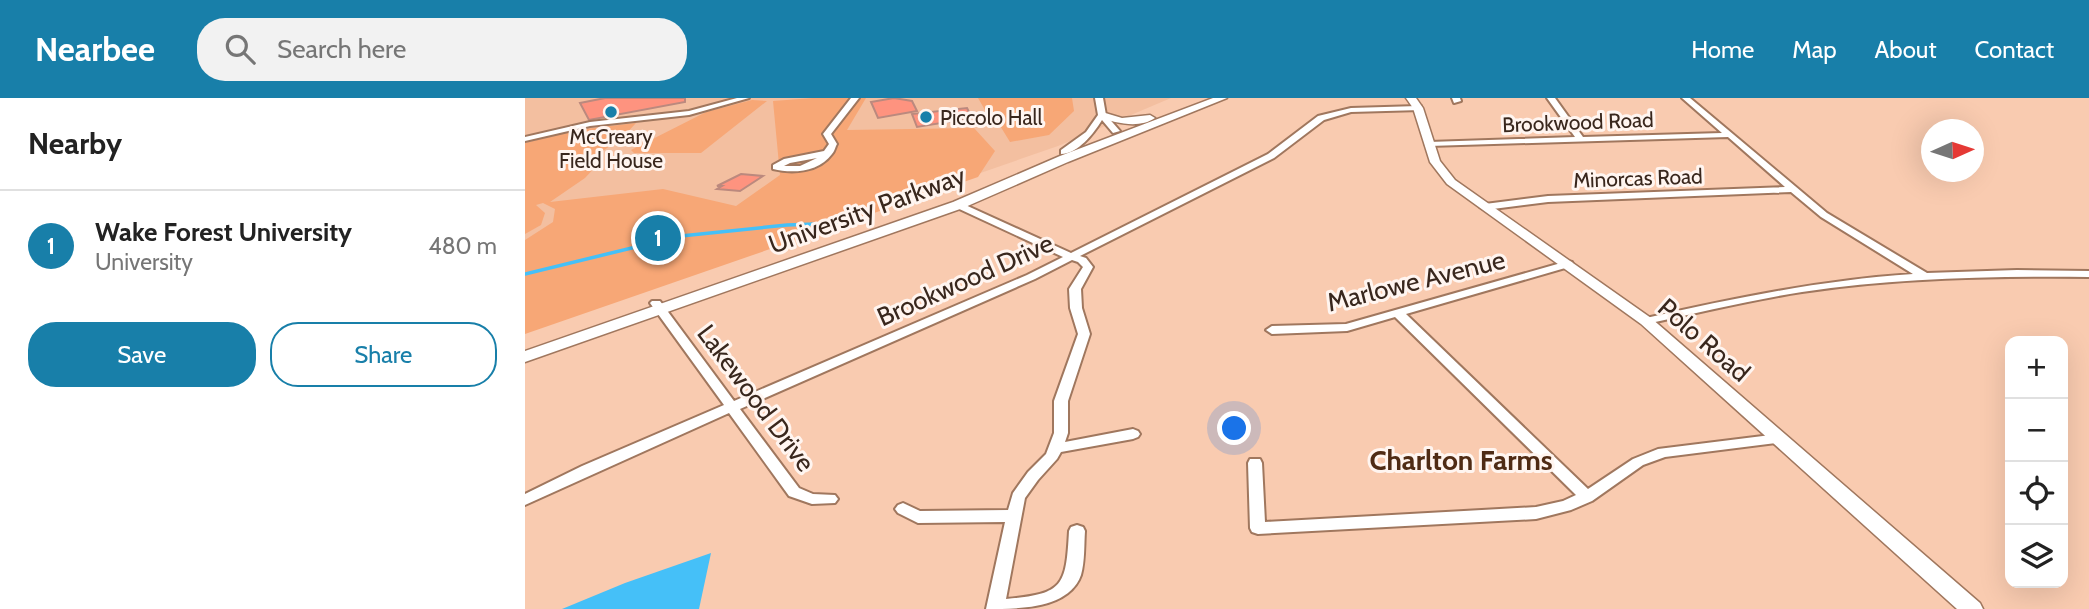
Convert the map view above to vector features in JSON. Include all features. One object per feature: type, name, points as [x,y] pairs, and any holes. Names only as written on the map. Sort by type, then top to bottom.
[{"type":"main road","name":"University Parkway","points":[[525,347],[658,306],[958,205],[1090,149],[1221,98]]},
{"type":"main road","points":[[1177,114],[1233,98]]},
{"type":"main road","name":"University Parkway","points":[[525,357],[926,208],[1199,99]]},
{"type":"main road","name":"Polo Road","points":[[1417,102],[1435,162],[1444,175],[1646,321],[1972,609]]},
{"type":"main road","points":[[1102,115],[1113,120],[1150,118]]},
{"type":"main road","points":[[1090,149],[1092,145],[1115,135],[1115,131]]},
{"type":"street","points":[[525,139],[596,124],[689,113],[745,98]]},
{"type":"street","points":[[829,153],[787,161],[776,167],[789,169],[820,162],[829,153],[833,144],[827,134],[855,98]]},
{"type":"street","points":[[1099,98],[1102,115],[1115,131]]},
{"type":"street","points":[[1551,98],[1581,140]]},
{"type":"street","points":[[1686,98],[1843,228],[1924,276]]},
{"type":"street","name":"Brookwood Drive","points":[[525,500],[587,470],[1071,257],[1271,156],[1321,118],[1351,110],[1417,102]]},
{"type":"street","points":[[1063,152],[1089,134],[1102,115]]},
{"type":"street","name":"Brookwood Road","points":[[1429,144],[1729,135]]},
{"type":"street","name":"Minorcas Road","points":[[1485,207],[1548,199],[1793,189]]},
{"type":"street","points":[[958,205],[1081,260],[1088,267],[1075,289],[1076,308],[1084,334],[1063,390],[1061,433],[1057,448],[1026,484],[1015,507],[995,608],[1025,604],[1054,594],[1068,585],[1074,567],[1077,531]]},
{"type":"street","name":"Marlowe Avenue","points":[[1272,330],[1347,327],[1568,264]]},
{"type":"street","points":[[1646,321],[1800,290],[1924,276],[2013,272],[2089,274]]},
{"type":"street","name":"Lakewood Drive","points":[[658,306],[794,492],[812,499],[830,499]]},
{"type":"street","points":[[1398,313],[1587,497]]},
{"type":"street","points":[[1057,448],[1133,434]]},
{"type":"street","points":[[1255,463],[1258,528],[1536,513],[1566,506],[1587,497],[1637,462],[1663,452],[1779,439]]},
{"type":"street","points":[[903,509],[918,517],[1014,516]]},
{"type":"shaded area","points":[[525,98],[1171,98],[1058,146],[525,331]]},
{"type":"shaded area","points":[[866,98],[847,130],[974,128],[995,151],[978,177],[525,334],[525,240],[553,222],[555,209],[543,203],[536,205],[545,213],[541,225],[525,234],[525,143],[576,130],[636,123],[623,137],[597,155],[599,163],[585,178],[550,202],[663,189],[736,206],[780,175],[773,101]]},
{"type":"shaded area","points":[[978,98],[1072,98],[1074,111],[1049,135],[1010,142],[991,111],[985,110]]},
{"type":"shaded area","points":[[752,100],[767,101],[701,153],[634,153],[631,150],[706,112]]},
{"type":"water","points":[[711,553],[699,609],[562,609],[625,583]]},
{"type":"building","name":"McCreary Field House","points":[[605,98],[685,98],[685,102],[589,120],[580,103]]},
{"type":"building","points":[[894,98],[912,101],[917,111],[878,118],[871,102]]},
{"type":"building","name":"Piccolo Hall","points":[[967,108],[972,118],[917,127],[912,114]]},
{"type":"building","points":[[741,174],[763,176],[740,191],[717,189],[722,186],[717,186]]},
{"type":"waterway","points":[[525,274],[681,236],[787,225],[844,223],[829,224]]},
{"type":"place","name":"McCreary Field House","points":[[611,112]]},
{"type":"place","name":"Piccolo Hall","points":[[926,117]]},
{"type":"place","name":"Wake Forest University","points":[[658,238]]},
{"type":"district","name":"Charlton Farms","points":[[1461,460]]}]
